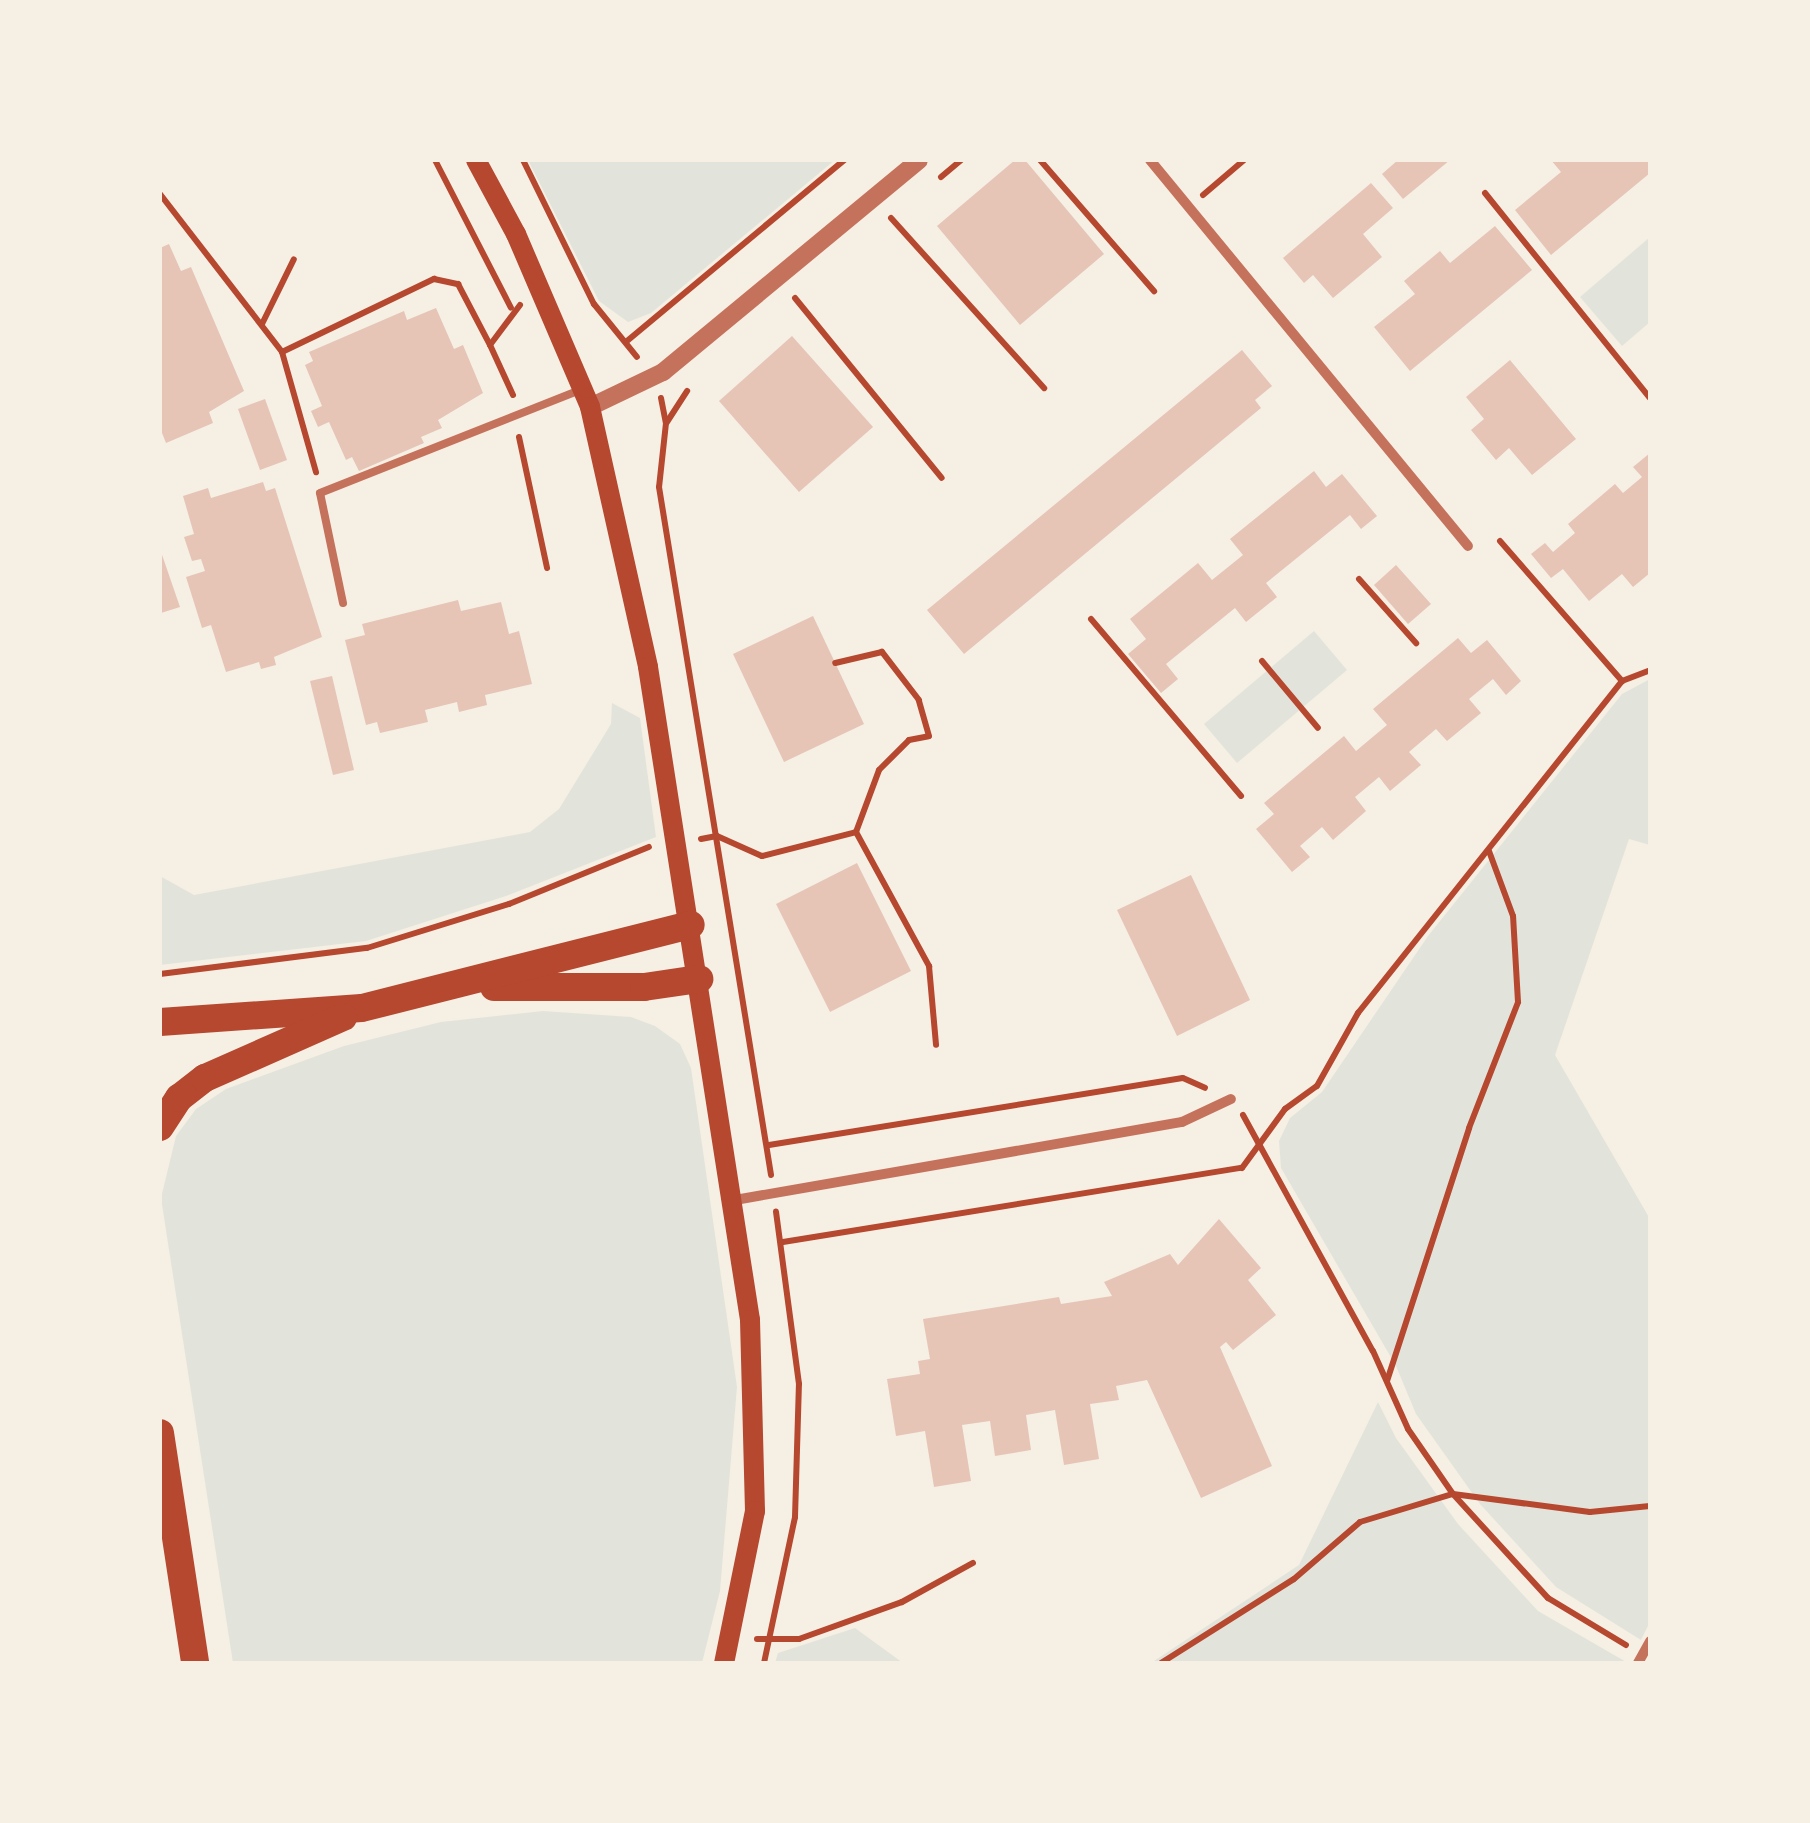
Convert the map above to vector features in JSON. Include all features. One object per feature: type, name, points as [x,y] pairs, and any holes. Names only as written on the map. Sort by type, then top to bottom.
[{"type":"highway","points":[[160,1022],[362,1008],[467,986],[690,926]]},
{"type":"highway","points":[[467,986],[644,988],[699,979]]},
{"type":"highway","points":[[160,1128],[179,1098],[205,1078],[362,1008]]},
{"type":"highway","points":[[160,1433],[195,1663]]},
{"type":"main road","points":[[476,160],[586,398],[625,542],[677,843],[750,1320],[756,1457],[747,1570],[724,1663]]},
{"type":"street","points":[[586,398],[650,380],[919,160]]},
{"type":"street","points":[[1150,160],[1468,546]]},
{"type":"street","points":[[734,1200],[1182,1122],[1231,1100]]},
{"type":"street","points":[[1640,1659],[1650,1641]]},
{"type":"lane","points":[[343,604],[320,493],[586,398]]},
{"type":"path","points":[[435,160],[512,308]]},
{"type":"path","points":[[523,160],[594,304],[627,341],[650,380],[666,423],[659,487],[769,1145],[799,1384],[795,1516],[764,1663]]},
{"type":"path","points":[[627,341],[844,160]]},
{"type":"path","points":[[1040,160],[1154,291]]},
{"type":"path","points":[[1189,206],[1244,160]]},
{"type":"path","points":[[1485,193],[1650,398]]},
{"type":"path","points":[[160,194],[282,352],[320,493]]},
{"type":"path","points":[[891,218],[1044,388]]},
{"type":"path","points":[[262,324],[294,259]]},
{"type":"path","points":[[282,352],[434,278],[458,284],[490,344]]},
{"type":"path","points":[[795,298],[942,478]]},
{"type":"path","points":[[1500,541],[1622,681]]},
{"type":"path","points":[[1359,579],[1416,643]]},
{"type":"path","points":[[1091,619],[1241,796]]},
{"type":"path","points":[[835,663],[882,652],[919,700],[929,736],[909,740],[879,770],[856,832],[930,966],[936,1045]]},
{"type":"path","points":[[1262,662],[1318,728]]},
{"type":"path","points":[[782,1242],[1242,1168],[1285,1109],[1317,1086],[1358,1014],[1622,681],[1650,670]]},
{"type":"path","points":[[160,974],[367,948],[509,904],[638,849],[717,836],[762,856],[856,832]]},
{"type":"path","points":[[1387,1381],[1463,1144],[1518,1002],[1513,916],[1489,850]]},
{"type":"path","points":[[769,1145],[1183,1078],[1231,1100],[1262,1142],[1276,1184],[1387,1381],[1408,1430],[1453,1494],[1548,1598],[1640,1659]]},
{"type":"path","points":[[1161,1663],[1294,1579],[1360,1522],[1453,1494],[1590,1512],[1650,1506]]},
{"type":"path","points":[[730,1637],[800,1639],[902,1602],[973,1563]]},
{"type":"shaded area","points":[[528,160],[835,160],[651,313],[628,322],[599,301]]},
{"type":"shaded area","points":[[1650,237],[1650,322],[1622,346],[1580,297]]},
{"type":"shaded area","points":[[1314,631],[1347,670],[1237,763],[1204,724]]},
{"type":"shaded area","points":[[1650,679],[1650,845],[1629,839],[1555,1055],[1650,1219],[1650,1622],[1641,1640],[1556,1587],[1480,1504],[1416,1414],[1396,1366],[1281,1168],[1279,1141],[1290,1118],[1322,1092],[1428,936],[1622,694]]},
{"type":"shaded area","points":[[612,703],[640,718],[656,837],[506,896],[366,941],[160,965],[160,876],[194,895],[530,832],[559,809],[611,724]]},
{"type":"shaded area","points":[[543,1011],[631,1017],[655,1026],[680,1044],[691,1068],[737,1387],[720,1591],[702,1663],[233,1663],[161,1198],[176,1136],[196,1109],[226,1089],[344,1046],[441,1022]]},
{"type":"shaded area","points":[[1378,1402],[1396,1438],[1458,1524],[1538,1611],[1628,1663],[1151,1663],[1299,1565]]},
{"type":"shaded area","points":[[855,1628],[903,1663],[775,1663],[778,1653]]},
{"type":"building","points":[[1015,160],[1025,160],[1104,254],[1020,325],[937,226]]},
{"type":"building","points":[[1398,160],[1450,160],[1403,199],[1382,174]]},
{"type":"building","points":[[1551,160],[1650,160],[1650,173],[1551,255],[1515,210],[1561,172]]},
{"type":"building","points":[[1371,183],[1393,208],[1363,234],[1382,257],[1333,298],[1313,275],[1304,283],[1283,258]]},
{"type":"building","points":[[1495,226],[1532,270],[1410,371],[1374,327],[1415,294],[1404,281],[1440,251],[1450,263]]},
{"type":"building","points":[[169,244],[181,271],[191,267],[244,391],[209,412],[213,423],[166,443],[160,428],[160,248]]},
{"type":"building","points":[[436,308],[454,349],[463,345],[483,393],[438,420],[442,428],[421,437],[424,443],[359,471],[352,457],[346,460],[329,422],[318,427],[311,411],[322,406],[305,365],[313,361],[309,352],[404,311],[407,320]]},
{"type":"building","points":[[792,336],[873,427],[799,492],[719,401]]},
{"type":"building","points":[[1242,350],[1272,386],[1255,400],[1261,408],[964,654],[927,610]]},
{"type":"building","points":[[1510,360],[1576,439],[1532,475],[1509,448],[1496,460],[1471,430],[1484,419],[1466,397]]},
{"type":"building","points":[[265,399],[287,460],[260,470],[238,409]]},
{"type":"building","points":[[1650,453],[1650,573],[1633,587],[1622,574],[1589,601],[1563,569],[1551,578],[1531,554],[1545,543],[1553,552],[1575,533],[1568,524],[1615,484],[1623,493],[1642,477],[1633,467]]},
{"type":"building","points":[[1314,471],[1326,487],[1342,474],[1377,516],[1361,529],[1350,515],[1266,583],[1277,597],[1246,622],[1235,608],[1166,664],[1178,679],[1161,693],[1128,654],[1146,639],[1130,619],[1198,563],[1212,580],[1243,555],[1230,539]]},
{"type":"building","points":[[263,482],[266,491],[275,488],[322,637],[274,657],[276,665],[261,669],[259,662],[226,672],[211,625],[202,628],[186,577],[205,571],[201,559],[192,561],[184,537],[194,534],[183,496],[208,488],[211,498]]},
{"type":"building","points":[[160,549],[180,607],[161,613],[160,610]]},
{"type":"building","points":[[1396,565],[1431,604],[1408,624],[1374,585]]},
{"type":"building","points":[[458,600],[461,611],[501,602],[509,634],[519,631],[532,684],[485,695],[487,705],[459,712],[457,702],[425,710],[428,722],[380,733],[377,722],[366,725],[345,640],[365,635],[362,624]]},
{"type":"building","points":[[813,616],[864,724],[784,762],[733,654]]},
{"type":"building","points":[[1458,638],[1471,653],[1487,640],[1521,681],[1506,695],[1493,679],[1469,699],[1481,713],[1447,741],[1436,729],[1409,752],[1421,765],[1390,791],[1379,777],[1355,797],[1366,811],[1333,840],[1322,827],[1300,846],[1310,857],[1292,872],[1256,829],[1274,814],[1264,803],[1344,736],[1356,751],[1387,725],[1373,709]]},
{"type":"building","points":[[332,676],[354,770],[333,775],[310,681]]},
{"type":"building","points":[[857,863],[911,971],[830,1012],[776,904]]},
{"type":"building","points":[[1191,875],[1250,1000],[1177,1036],[1117,910]]},
{"type":"building","points":[[1219,1219],[1261,1268],[1248,1280],[1276,1315],[1233,1350],[1226,1342],[1220,1347],[1272,1466],[1201,1498],[1147,1380],[1116,1386],[1119,1400],[1090,1404],[1099,1459],[1064,1465],[1055,1410],[1026,1415],[1031,1450],[995,1456],[990,1421],[962,1425],[971,1481],[934,1487],[925,1431],[896,1436],[887,1379],[920,1374],[918,1361],[930,1359],[923,1319],[1059,1297],[1061,1304],[1112,1296],[1104,1282],[1170,1254],[1178,1265]]}]
